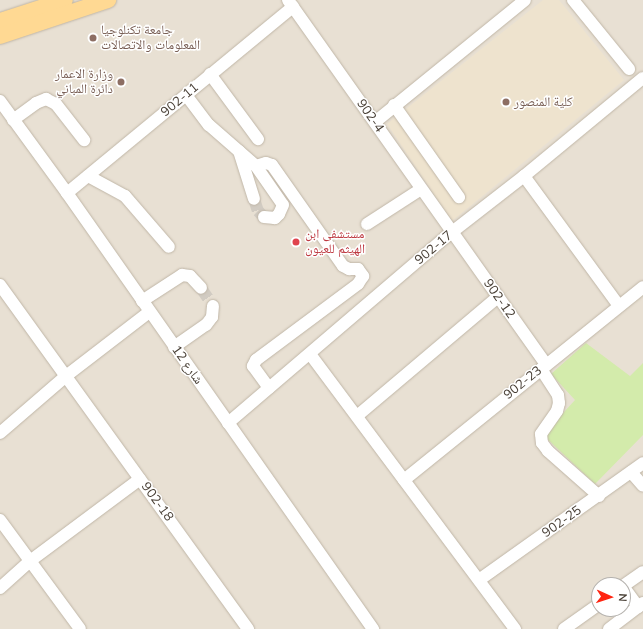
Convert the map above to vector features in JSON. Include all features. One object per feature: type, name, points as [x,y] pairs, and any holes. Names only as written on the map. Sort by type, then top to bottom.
[{"type":"main road","points":[[0,21],[66,0]]},
{"type":"main road","points":[[0,36],[108,0]]},
{"type":"street","points":[[374,122],[525,0]]},
{"type":"street","points":[[574,0],[629,69]]},
{"type":"street","name":"902-11","points":[[67,193],[186,95],[291,3]]},
{"type":"street","name":"902-4","points":[[291,3],[452,232]]},
{"type":"street","points":[[210,74],[258,140]]},
{"type":"street","name":"902-17","points":[[228,423],[452,232],[524,176],[643,78]]},
{"type":"street","points":[[186,95],[210,125],[256,166],[283,204],[280,214],[275,218],[264,217]]},
{"type":"street","points":[[13,120],[36,103],[46,99],[56,104],[84,140]]},
{"type":"street","name":"شارع 12","points":[[0,102],[67,193],[142,302],[374,629]]},
{"type":"street","points":[[394,105],[459,197]]},
{"type":"street","points":[[238,150],[254,199]]},
{"type":"street","points":[[256,166],[266,163],[272,165],[343,266],[348,269],[358,268],[363,276],[358,284],[256,360],[253,366],[269,388]]},
{"type":"street","points":[[88,176],[125,196],[169,246]]},
{"type":"street","points":[[524,176],[619,306]]},
{"type":"street","points":[[367,224],[421,188]]},
{"type":"street","name":"902-12","points":[[452,232],[498,297],[543,367],[558,395],[559,403],[557,412],[541,434],[542,443],[548,451],[599,496]]},
{"type":"street","points":[[142,302],[182,275],[190,276],[201,288]]},
{"type":"street","name":"902-18","points":[[0,285],[248,629]]},
{"type":"street","name":"902-23","points":[[404,480],[643,287]]},
{"type":"street","points":[[357,416],[498,297]]},
{"type":"street","points":[[174,347],[206,325],[212,317],[213,306]]},
{"type":"street","points":[[0,433],[66,376],[150,312]]},
{"type":"street","points":[[310,354],[515,629]]},
{"type":"street","name":"902-25","points":[[479,580],[599,496],[643,463]]},
{"type":"street","points":[[632,472],[643,486]]},
{"type":"street","points":[[0,588],[30,561],[140,479]]},
{"type":"street","points":[[0,520],[80,629]]},
{"type":"street","points":[[631,580],[643,572]]},
{"type":"street","points":[[609,629],[641,605],[631,594]]},
{"type":"street","points":[[564,629],[591,610]]},
{"type":"shaded area","points":[[0,0],[643,0],[643,629],[0,629]]},
{"type":"shaded area","name":"كلية المنصور","points":[[543,0],[559,0],[624,80],[452,221],[387,124]]},
{"type":"green space","points":[[586,343],[630,376],[643,363],[643,435],[595,484],[543,435],[575,400],[551,374]]},
{"type":"tunnel","points":[[254,199],[258,211],[264,217]]},
{"type":"tunnel","points":[[201,288],[213,306]]},
{"type":"place","name":"جامعة تكنلوجيا المعلومات والاتصالات","points":[[93,38]]},
{"type":"place","name":"وزارة الاعمار دائرة المباني","points":[[121,82]]},
{"type":"place","name":"كلية المنصور","points":[[506,102]]},
{"type":"place","name":"مستشفى ابن الهيثم للعيون","points":[[296,242]]}]
